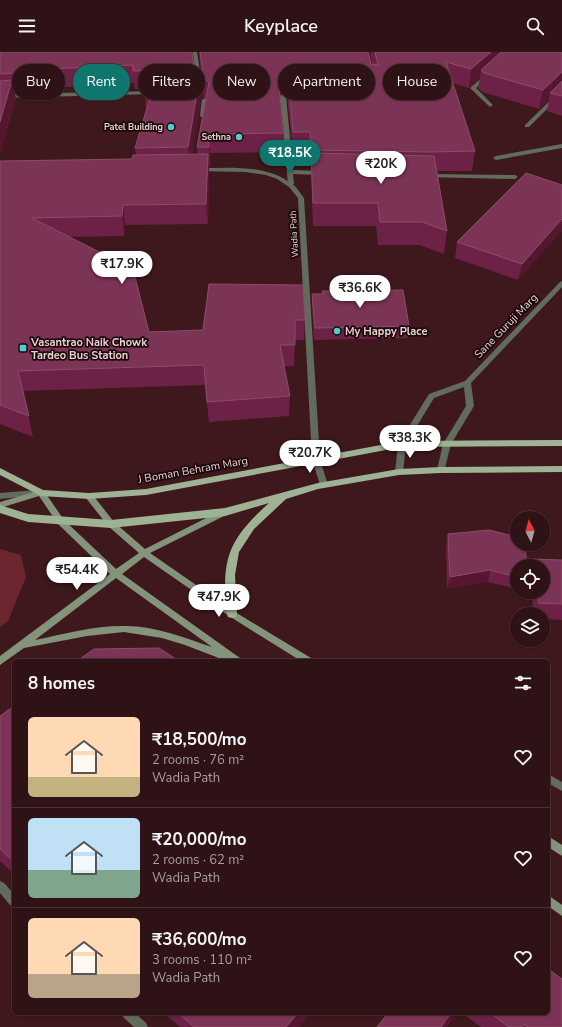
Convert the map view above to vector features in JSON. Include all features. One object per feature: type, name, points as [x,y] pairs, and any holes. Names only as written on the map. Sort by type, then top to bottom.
[{"type":"main road","name":"J Boman Behram Marg","points":[[0,471],[41,493],[89,496],[146,492],[402,444],[562,443]]},
{"type":"main road","points":[[0,510],[28,518],[61,522],[111,524],[225,512],[324,485],[399,472],[441,470],[562,469]]},
{"type":"main road","points":[[0,505],[41,493],[61,522],[116,574],[233,659]]},
{"type":"main road","points":[[232,614],[230,591],[231,561],[237,545],[246,532],[284,495]]},
{"type":"main road","points":[[89,496],[111,524],[144,554],[232,614],[305,659]]},
{"type":"main road","points":[[0,662],[144,554],[225,512]]},
{"type":"main road","points":[[22,646],[89,632],[124,629],[156,633],[188,641],[231,659]]},
{"type":"main road","points":[[550,842],[562,851]]},
{"type":"main road","points":[[550,902],[562,911]]},
{"type":"street","points":[[195,52],[197,64]]},
{"type":"street","points":[[489,74],[473,88],[490,105]]},
{"type":"street","points":[[527,126],[562,91]]},
{"type":"street","points":[[0,96],[138,93]]},
{"type":"street","points":[[202,121],[205,100]]},
{"type":"street","points":[[194,167],[244,169],[274,176],[290,184],[283,100]]},
{"type":"street","points":[[496,158],[562,146]]},
{"type":"street","points":[[290,172],[327,173]]},
{"type":"street","points":[[420,175],[515,177]]},
{"type":"street","name":"Wadia Path","points":[[290,184],[301,198],[316,459],[324,485]]},
{"type":"street","name":"Sane Guruji Marg","points":[[402,444],[431,396],[467,383],[562,283]]},
{"type":"street","points":[[441,470],[447,444],[470,406],[467,383]]},
{"type":"street","points":[[399,472],[402,444]]},
{"type":"street","points":[[0,496],[41,493]]},
{"type":"street","points":[[550,779],[562,787]]},
{"type":"street","points":[[0,886],[12,899]]},
{"type":"street","points":[[129,1015],[142,1027]]},
{"type":"shaded area","points":[[0,549],[21,555],[26,577],[8,621],[0,627]]},
{"type":"building","points":[[0,52],[192,52],[193,64],[138,64],[138,71],[133,71],[133,65],[130,64],[73,64],[73,68],[65,68],[65,64],[12,64],[12,73],[0,74]]},
{"type":"building","points":[[200,52],[368,52],[371,64],[278,64],[278,100],[280,100],[284,133],[209,134],[209,147],[197,147],[209,82],[205,79],[205,64],[202,64]]},
{"type":"building","points":[[375,52],[491,52],[471,69],[446,62],[447,64],[383,64],[383,100],[451,100],[451,77],[475,151],[432,152],[311,150],[310,132],[293,132],[290,100],[375,100],[375,65],[378,65]]},
{"type":"building","points":[[501,52],[562,53],[562,72],[543,90],[484,73],[481,70]]},
{"type":"building","points":[[12,80],[0,122],[0,81]]},
{"type":"building","points":[[562,81],[562,96],[550,93]]},
{"type":"building","points":[[149,100],[196,100],[188,147],[135,148]]},
{"type":"building","points":[[311,153],[434,156],[447,231],[422,222],[380,222],[378,203],[313,203]]},
{"type":"building","points":[[208,154],[206,204],[123,205],[122,216],[32,218],[133,269],[149,332],[203,330],[209,284],[303,285],[305,320],[295,320],[295,345],[280,345],[290,396],[207,402],[204,365],[18,371],[29,416],[0,405],[0,161],[132,159],[133,155]]},
{"type":"building","points":[[526,173],[562,185],[562,219],[522,264],[457,242]]},
{"type":"building","points":[[403,290],[409,326],[315,328],[312,294],[323,294],[322,291]]},
{"type":"building","points":[[489,530],[510,535],[510,551],[526,551],[526,559],[510,559],[510,575],[490,570],[450,577],[448,534]]},
{"type":"building","points":[[550,560],[562,560],[562,604],[539,603],[538,599],[550,599]]},
{"type":"building","points":[[159,648],[176,659],[80,659],[94,649]]},
{"type":"building","points":[[12,707],[12,860],[0,849],[0,716]]},
{"type":"building","points":[[550,970],[562,979],[562,1027],[528,1027],[524,1024],[522,1027],[509,1027],[493,1015],[550,1015]]},
{"type":"building","points":[[180,1015],[296,1015],[286,1027],[194,1027]]},
{"type":"building","points":[[386,1015],[450,1015],[441,1027],[377,1027]]},
{"type":"place","name":"Patel Building","points":[[171,127]]},
{"type":"place","name":"Sethna","points":[[239,137]]},
{"type":"place","name":"My Happy Place","points":[[337,331]]},
{"type":"place","name":"Vasantrao Naik Chowk Tardeo Bus Station","points":[[23,348]]}]
